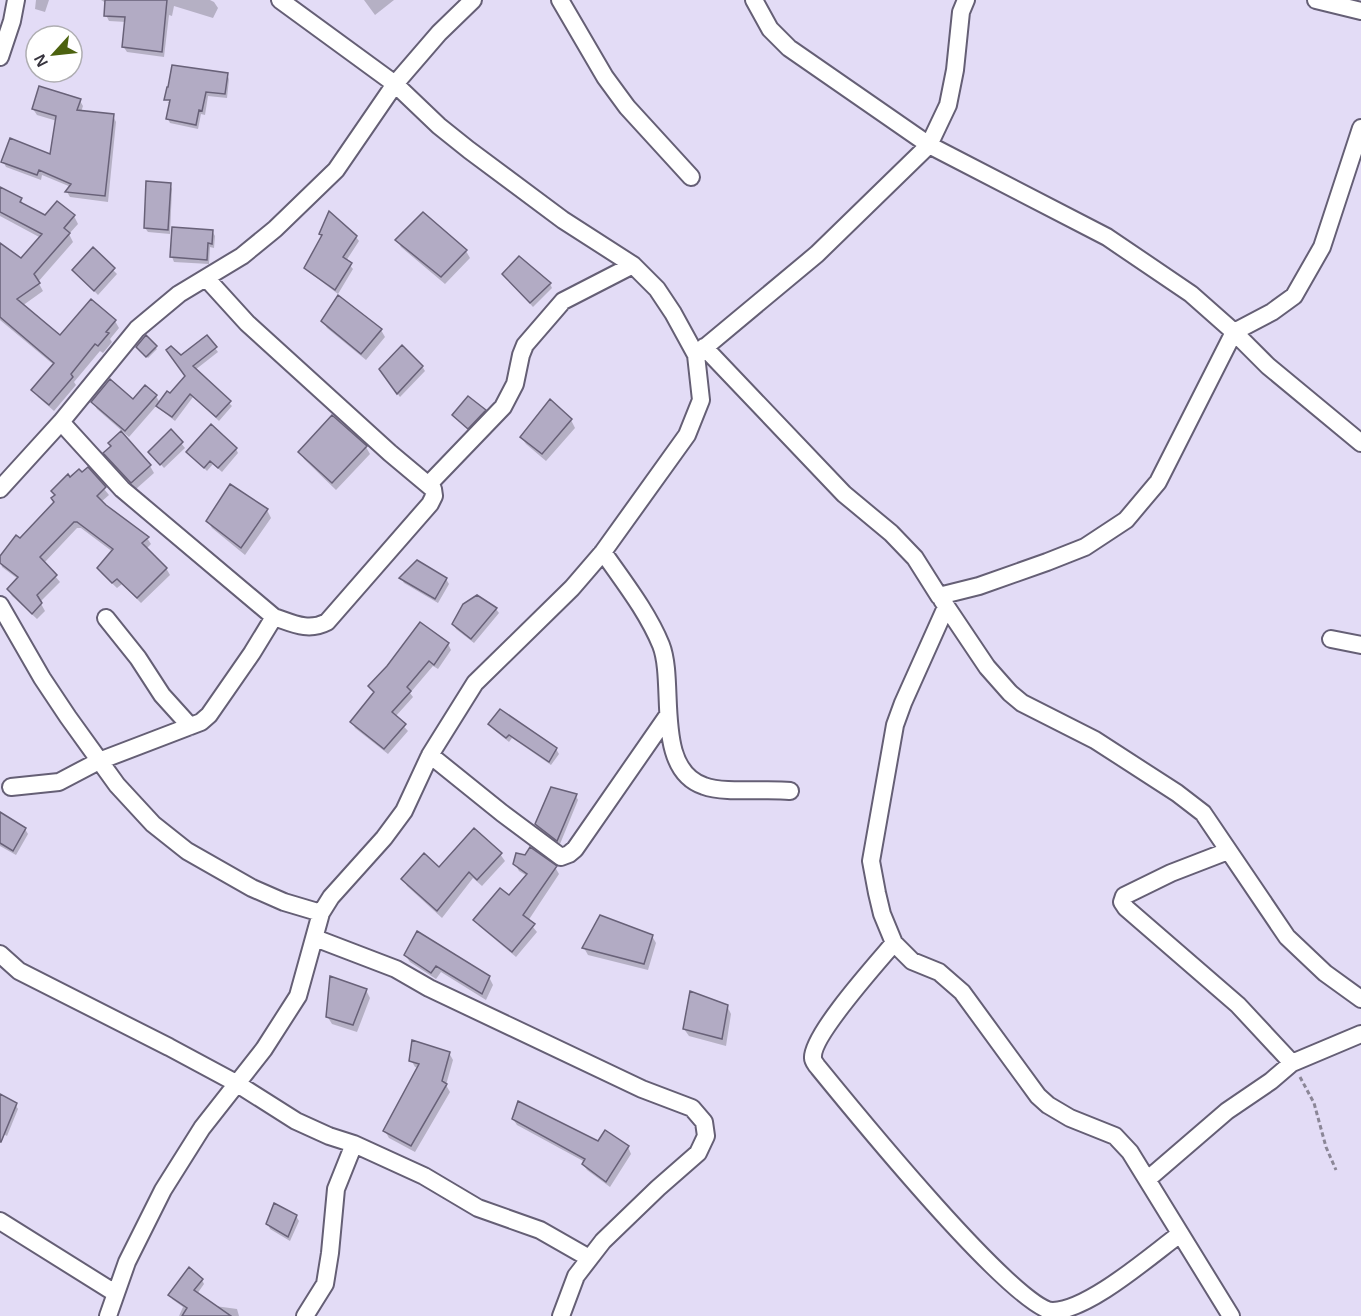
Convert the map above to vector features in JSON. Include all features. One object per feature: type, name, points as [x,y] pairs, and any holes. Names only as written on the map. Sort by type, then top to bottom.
[{"type":"street","points":[[0,57],[12,21],[16,0]]},
{"type":"street","points":[[280,0],[395,84],[439,126],[469,150],[563,220],[633,265],[657,289],[700,351],[844,494],[891,533],[915,558],[987,667],[1010,693],[1022,703],[1095,740],[1177,793],[1203,813],[1287,937],[1325,973],[1361,999]]},
{"type":"street","points":[[0,489],[61,422],[137,329],[179,294],[242,256],[275,229],[336,170],[395,84],[439,33],[473,0]]},
{"type":"street","points":[[560,0],[605,77],[627,107],[691,177]]},
{"type":"street","points":[[754,0],[770,29],[789,48],[929,145],[1107,237],[1191,294],[1268,366],[1361,443]]},
{"type":"street","points":[[700,351],[817,254],[929,145],[948,105],[955,70],[961,12],[966,0]]},
{"type":"street","points":[[1316,0],[1361,11]]},
{"type":"street","points":[[1231,1316],[1130,1152],[1115,1136],[1070,1118],[1048,1105],[1038,1096],[962,992],[939,972],[912,961],[894,943],[882,914],[871,861],[896,725],[942,601],[1085,547],[1126,520],[1158,482],[1234,332],[1272,312],[1294,296],[1322,247],[1361,128]]},
{"type":"street","points":[[429,484],[503,407],[515,384],[525,345],[563,301],[633,265]]},
{"type":"street","points":[[61,422],[122,489],[273,616],[301,627],[317,627],[327,622],[430,504],[434,496],[433,489],[247,323],[207,279]]},
{"type":"street","points":[[108,1316],[127,1262],[163,1190],[202,1128],[264,1049],[298,996],[321,913],[331,897],[384,838],[404,811],[430,754],[474,683],[572,588],[603,552],[687,435],[701,400],[700,351]]},
{"type":"street","points":[[603,552],[646,616],[662,646],[666,668],[671,742],[678,763],[695,782],[704,786],[721,789],[790,791]]},
{"type":"street","points":[[0,605],[42,678],[99,761],[134,805],[153,824],[187,851],[271,897],[321,913]]},
{"type":"street","points":[[11,787],[59,782],[99,761],[201,722],[209,715],[252,653],[273,616]]},
{"type":"street","points":[[106,618],[138,658],[162,695],[190,726]]},
{"type":"street","points":[[1332,639],[1361,645]]},
{"type":"street","points":[[430,754],[502,813],[561,857],[575,849],[668,715]]},
{"type":"street","points":[[1228,851],[1171,873],[1124,896],[1122,902],[1126,908],[1238,1005],[1292,1063]]},
{"type":"street","points":[[315,938],[396,969],[440,993],[642,1089],[692,1108],[704,1122],[706,1136],[698,1153],[615,1228],[589,1258],[576,1276],[561,1316]]},
{"type":"street","points":[[894,943],[831,1019],[813,1058],[817,1066],[876,1137],[993,1269],[1018,1290],[1049,1311],[1069,1309],[1104,1289],[1180,1234]]},
{"type":"street","points":[[0,954],[19,971],[236,1083],[296,1122],[354,1144],[424,1176],[478,1209],[540,1230],[589,1258]]},
{"type":"street","points":[[1148,1179],[1227,1111],[1292,1063],[1334,1043],[1361,1034]]},
{"type":"street","points":[[305,1316],[324,1284],[330,1253],[336,1189],[354,1144]]},
{"type":"street","points":[[0,1221],[115,1293]]},
{"type":"path","points":[[1292,1063],[1314,1103],[1326,1147],[1336,1170]]},
{"type":"building","points":[[105,0],[167,0],[162,52],[122,47],[125,17],[104,16]]},
{"type":"building","points":[[172,65],[228,73],[225,94],[206,92],[196,125],[166,119],[170,100],[164,100]]},
{"type":"building","points":[[39,86],[81,99],[77,110],[114,114],[105,196],[65,192],[71,184],[39,170],[37,175],[1,162],[10,138],[50,154],[56,116],[32,109]]},
{"type":"building","points":[[146,181],[171,183],[168,230],[144,228]]},
{"type":"building","points":[[0,187],[22,198],[20,202],[45,215],[57,201],[75,215],[64,228],[70,233],[34,274],[40,283],[17,299],[60,335],[91,299],[116,320],[106,332],[109,333],[98,346],[95,344],[71,374],[73,377],[49,405],[31,390],[54,363],[0,317],[0,243],[21,258],[42,234],[0,212]]},
{"type":"building","points":[[329,211],[357,236],[343,257],[352,263],[335,290],[304,268],[322,235],[319,234]]},
{"type":"building","points":[[423,212],[467,250],[441,277],[395,240]]},
{"type":"building","points":[[172,227],[213,230],[212,244],[208,243],[207,260],[170,257]]},
{"type":"building","points":[[93,247],[115,268],[94,291],[72,270]]},
{"type":"building","points":[[519,256],[551,283],[530,303],[502,274]]},
{"type":"building","points":[[338,295],[382,329],[361,354],[321,321]]},
{"type":"building","points":[[146,335],[157,346],[146,357],[136,347]]},
{"type":"building","points":[[207,335],[217,347],[193,366],[231,401],[216,417],[190,394],[172,417],[156,406],[167,391],[170,393],[185,376],[166,350],[171,346],[181,355]]},
{"type":"building","points":[[402,345],[423,366],[397,394],[379,369]]},
{"type":"building","points":[[110,379],[133,399],[145,385],[157,395],[125,431],[91,402]]},
{"type":"building","points":[[468,396],[486,410],[468,429],[452,415]]},
{"type":"building","points":[[550,399],[572,419],[542,454],[520,437]]},
{"type":"building","points":[[332,415],[367,446],[332,483],[298,452]]},
{"type":"building","points":[[211,424],[237,448],[218,468],[210,461],[204,468],[186,452]]},
{"type":"building","points":[[171,429],[183,442],[160,465],[148,452]]},
{"type":"building","points":[[121,431],[151,465],[131,483],[103,453],[111,446],[108,443]]},
{"type":"building","points":[[88,467],[106,487],[97,496],[149,537],[142,543],[167,568],[137,598],[117,579],[112,583],[97,568],[113,549],[74,522],[40,557],[57,575],[37,595],[42,603],[32,614],[7,589],[18,577],[0,563],[0,556],[16,535],[20,538],[54,502],[51,498],[55,495],[51,491],[68,474],[70,477],[79,469],[82,472]]},
{"type":"building","points":[[230,484],[268,509],[241,548],[206,521]]},
{"type":"building","points":[[417,560],[447,578],[435,599],[399,578]]},
{"type":"building","points":[[477,595],[497,608],[471,639],[452,624],[463,604]]},
{"type":"building","points":[[420,622],[449,643],[434,665],[429,661],[407,687],[411,691],[392,712],[406,724],[384,749],[350,722],[374,692],[368,686],[387,666]]},
{"type":"building","points":[[500,709],[557,748],[549,762],[509,735],[506,738],[488,724]]},
{"type":"building","points":[[551,787],[577,794],[557,841],[535,824]]},
{"type":"building","points":[[0,812],[26,828],[13,851],[0,843]]},
{"type":"building","points":[[474,828],[502,853],[477,880],[469,872],[437,911],[401,879],[424,853],[439,867]]},
{"type":"building","points":[[530,847],[557,866],[523,915],[535,924],[512,952],[473,920],[500,888],[509,895],[527,874],[513,864],[516,853],[525,855]]},
{"type":"building","points":[[600,915],[653,935],[644,964],[582,948]]},
{"type":"building","points":[[417,931],[490,976],[482,994],[436,966],[431,973],[404,955]]},
{"type":"building","points":[[330,976],[367,989],[353,1025],[326,1017]]},
{"type":"building","points":[[690,991],[728,1005],[722,1039],[683,1029]]},
{"type":"building","points":[[412,1040],[450,1052],[442,1081],[447,1084],[411,1146],[383,1131],[419,1064],[409,1061]]},
{"type":"building","points":[[0,1094],[17,1103],[1,1142],[0,1142]]},
{"type":"building","points":[[518,1101],[598,1141],[605,1130],[629,1146],[606,1182],[582,1164],[585,1159],[512,1119]]},
{"type":"building","points":[[274,1203],[297,1215],[288,1237],[266,1224]]},
{"type":"building","points":[[189,1267],[203,1279],[194,1290],[231,1316],[182,1316],[187,1308],[168,1295]]}]
